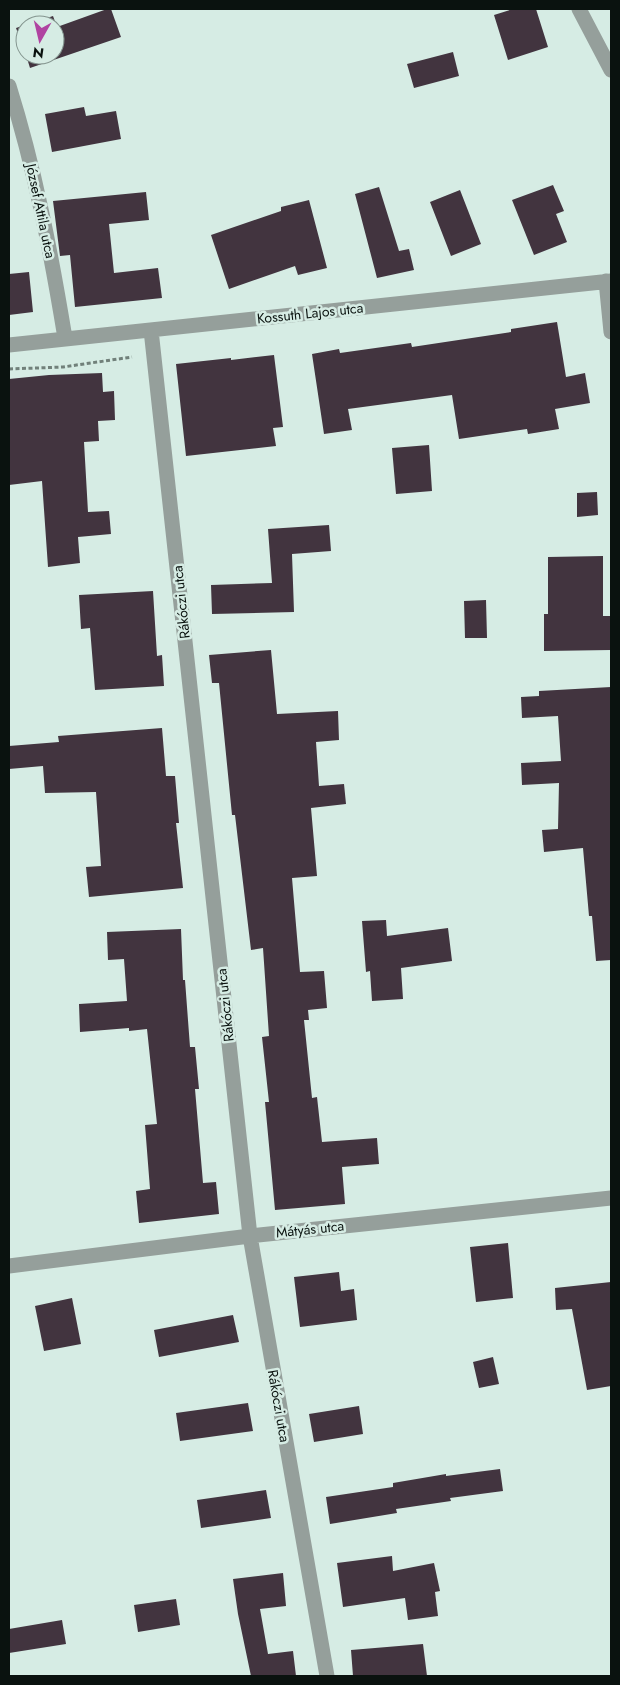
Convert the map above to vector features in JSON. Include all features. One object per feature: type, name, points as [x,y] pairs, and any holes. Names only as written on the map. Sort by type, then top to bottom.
[{"type":"street","points":[[579,9],[611,70]]},
{"type":"street","name":"József Attila utca","points":[[9,86],[24,135],[50,247],[65,338]]},
{"type":"street","points":[[608,281],[611,332]]},
{"type":"street","name":"Kossuth Lajos utca","points":[[9,344],[608,281]]},
{"type":"street","name":"Rákóczi utca","points":[[151,330],[250,1236],[327,1676]]},
{"type":"street","name":"Mátyás utca","points":[[9,1266],[250,1236],[611,1198]]},
{"type":"path","points":[[9,369],[63,367],[154,355]]},
{"type":"building","points":[[111,9],[121,37],[65,56],[65,24]]},
{"type":"building","points":[[513,9],[536,9],[548,47],[508,60],[494,15]]},
{"type":"building","points":[[453,52],[459,76],[414,88],[407,64]]},
{"type":"building","points":[[84,107],[86,116],[116,111],[121,139],[52,152],[45,114]]},
{"type":"building","points":[[553,185],[564,211],[556,214],[567,242],[534,255],[512,200]]},
{"type":"building","points":[[379,187],[399,251],[409,249],[414,270],[377,278],[355,194]]},
{"type":"building","points":[[460,190],[481,244],[451,256],[430,202]]},
{"type":"building","points":[[146,192],[149,220],[109,224],[114,273],[158,268],[162,298],[75,307],[70,255],[60,256],[53,201]]},
{"type":"building","points":[[309,200],[327,268],[298,275],[295,266],[229,289],[211,235],[281,211],[281,207]]},
{"type":"building","points":[[29,272],[33,312],[9,315],[9,274]]},
{"type":"building","points":[[557,322],[566,377],[585,373],[590,403],[555,409],[559,429],[528,434],[527,429],[459,439],[452,395],[348,409],[352,430],[324,434],[312,354],[339,349],[340,353],[411,343],[412,347],[511,332],[511,329]]},
{"type":"building","points":[[274,355],[283,427],[273,428],[276,446],[186,456],[176,364]]},
{"type":"building","points":[[102,373],[103,392],[114,391],[115,420],[98,421],[99,441],[84,442],[88,512],[109,511],[111,534],[78,537],[80,563],[48,567],[42,481],[9,485],[9,379]]},
{"type":"building","points":[[429,445],[432,491],[396,494],[392,448]]},
{"type":"building","points":[[597,492],[598,515],[577,517],[577,493]]},
{"type":"building","points":[[329,525],[331,551],[292,554],[294,612],[212,614],[211,585],[272,583],[268,529]]},
{"type":"building","points":[[603,556],[603,616],[611,616],[611,650],[544,651],[544,614],[548,614],[548,557]]},
{"type":"building","points":[[153,591],[157,656],[162,655],[164,686],[95,690],[90,628],[81,629],[79,595]]},
{"type":"building","points":[[486,600],[487,638],[465,638],[464,601]]},
{"type":"building","points":[[271,650],[277,714],[338,711],[339,740],[316,742],[319,786],[344,784],[346,804],[311,808],[317,876],[292,878],[300,972],[324,971],[327,1008],[308,1010],[309,1020],[304,1020],[312,1098],[317,1097],[322,1142],[377,1138],[379,1164],[342,1167],[345,1204],[275,1210],[265,1102],[269,1102],[262,1037],[269,1036],[263,948],[251,950],[235,815],[232,815],[219,683],[212,683],[209,655]]},
{"type":"building","points":[[611,687],[611,960],[596,961],[592,916],[589,916],[583,848],[544,852],[542,830],[558,829],[559,783],[522,785],[521,763],[561,761],[558,716],[522,718],[521,697],[539,696],[539,691]]},
{"type":"building","points":[[162,728],[166,776],[175,776],[179,823],[176,823],[183,888],[89,897],[86,867],[101,866],[96,792],[45,793],[43,766],[9,769],[9,746],[59,742],[58,736]]},
{"type":"building","points":[[386,920],[387,936],[448,928],[452,961],[401,968],[403,999],[372,1001],[370,971],[366,972],[362,921]]},
{"type":"building","points":[[181,929],[183,980],[185,980],[190,1047],[195,1047],[199,1089],[195,1089],[203,1183],[216,1182],[219,1214],[139,1223],[136,1191],[150,1189],[145,1125],[157,1124],[147,1029],[129,1031],[129,1028],[80,1032],[79,1004],[127,1001],[124,959],[108,960],[107,932]]},
{"type":"building","points":[[508,1243],[513,1298],[476,1302],[470,1247]]},
{"type":"building","points":[[339,1272],[341,1291],[354,1289],[357,1320],[300,1327],[294,1277]]},
{"type":"building","points":[[611,1282],[611,1386],[587,1390],[572,1309],[556,1310],[555,1288]]},
{"type":"building","points":[[72,1298],[81,1344],[44,1351],[35,1306]]},
{"type":"building","points":[[233,1315],[239,1342],[159,1357],[154,1330]]},
{"type":"building","points":[[493,1357],[499,1384],[479,1388],[473,1362]]},
{"type":"building","points":[[248,1403],[253,1431],[180,1441],[176,1413]]},
{"type":"building","points":[[359,1406],[363,1434],[314,1442],[309,1414]]},
{"type":"building","points":[[500,1469],[503,1491],[450,1498],[451,1501],[396,1509],[397,1513],[330,1524],[326,1497],[393,1487],[393,1483],[446,1474],[446,1476]]},
{"type":"building","points":[[266,1490],[271,1518],[201,1528],[197,1500]]},
{"type":"building","points":[[392,1556],[393,1571],[434,1563],[440,1591],[435,1592],[438,1616],[408,1620],[405,1598],[343,1607],[337,1563]]},
{"type":"building","points":[[283,1573],[286,1606],[260,1609],[268,1654],[293,1651],[296,1676],[251,1676],[233,1579]]},
{"type":"building","points":[[176,1599],[180,1625],[138,1632],[134,1605]]},
{"type":"building","points":[[62,1620],[66,1644],[9,1653],[9,1629]]},
{"type":"building","points":[[423,1644],[427,1676],[353,1676],[351,1650]]}]
